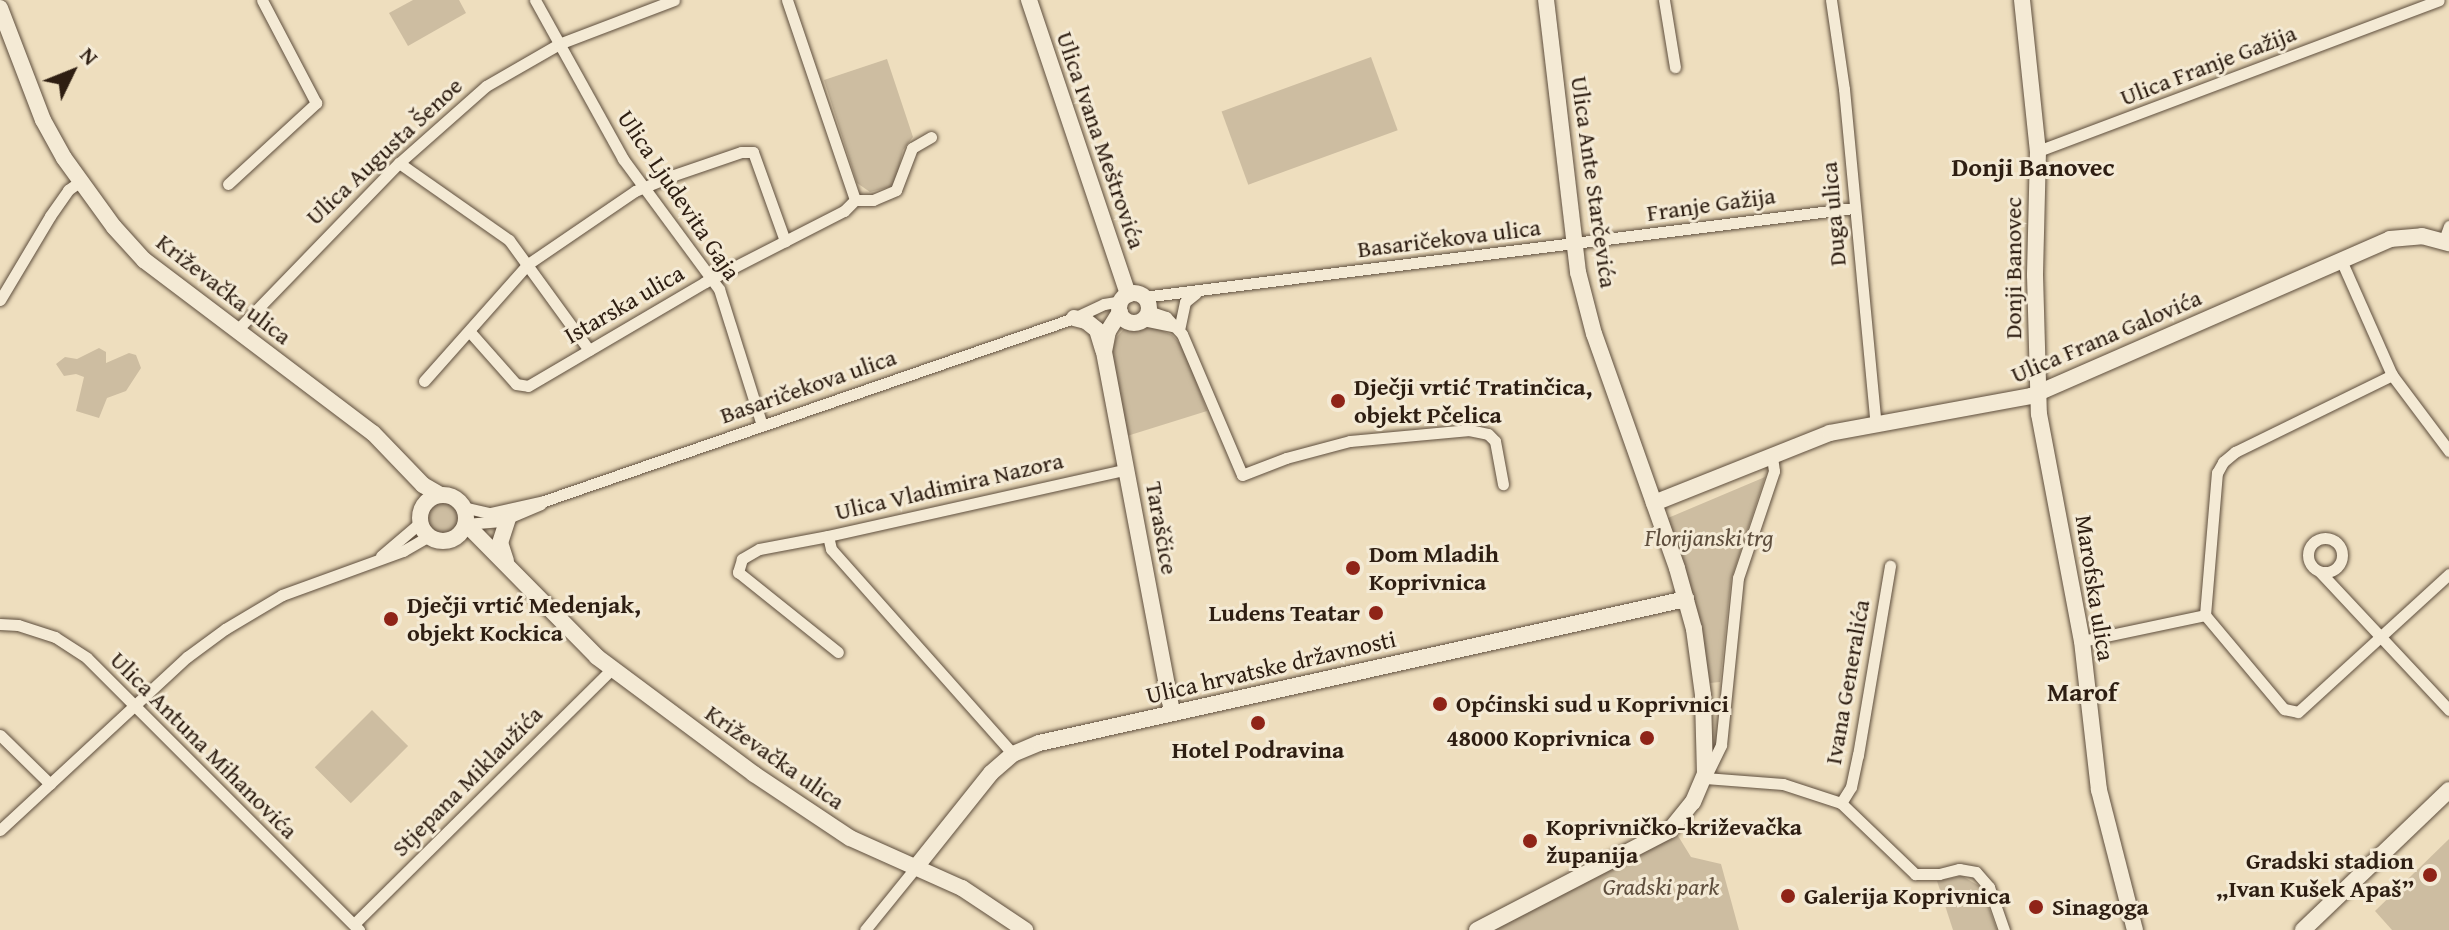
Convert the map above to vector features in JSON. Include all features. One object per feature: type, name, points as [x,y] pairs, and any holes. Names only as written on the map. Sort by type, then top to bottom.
[{"type":"main road","name":"Ulica Ivana Meštrovića","points":[[1029,0],[1135,308]]},
{"type":"main road","name":"Ulica Ante Starčevića","points":[[1546,0],[1573,244],[1594,334],[1654,503]]},
{"type":"main road","name":"Donji Banovec","points":[[2022,0],[2038,151],[2038,393]]},
{"type":"main road","name":"Križevačka ulica","points":[[0,8],[43,120],[78,183],[144,260],[387,446],[423,485],[440,495]]},
{"type":"main road","name":"Ulica Frana Galovića","points":[[1772,457],[1830,433],[2038,393],[2398,237],[2447,236]]},
{"type":"main road","points":[[1104,352],[1108,331],[1135,308]]},
{"type":"main road","points":[[1080,315],[1097,330],[1104,352]]},
{"type":"main road","name":"Taraščice","points":[[1104,352],[1172,713]]},
{"type":"main road","name":"Marofska ulica","points":[[2038,393],[2082,641],[2099,790],[2135,930]]},
{"type":"main road","name":"Križevačka ulica","points":[[354,420],[407,482],[424,522]]},
{"type":"main road","points":[[1477,930],[1670,830],[1686,812],[1705,778],[1703,688],[1686,599],[1654,503],[1772,457]]},
{"type":"main road","points":[[440,495],[454,498],[464,515],[454,538],[441,541],[424,522],[440,495]]},
{"type":"main road","name":"Križevačka ulica","points":[[464,515],[524,586]]},
{"type":"main road","points":[[508,519],[500,543],[510,569]]},
{"type":"main road","name":"Križevačka ulica","points":[[454,538],[469,545],[524,586],[612,669],[815,817],[850,838],[976,896],[1025,930]]},
{"type":"main road","name":"Ulica hrvatske državnosti","points":[[916,867],[972,794],[1013,754],[1039,743],[1686,599]]},
{"type":"main road","points":[[2303,930],[2449,790]]},
{"type":"street","points":[[228,184],[316,103],[262,0]]},
{"type":"street","name":"Ulica Ljudevita Gaja","points":[[535,0],[623,159],[719,289],[762,425]]},
{"type":"street","name":"Ulica Augusta Šenoe","points":[[237,330],[399,163],[486,86],[559,44],[674,0]]},
{"type":"street","points":[[787,0],[855,200],[873,200],[896,190],[912,148],[931,137]]},
{"type":"street","points":[[1664,0],[1675,67]]},
{"type":"street","name":"Duga ulica","points":[[1831,0],[1844,89],[1876,425]]},
{"type":"street","name":"Ulica Franje Gažija","points":[[2038,151],[2439,0]]},
{"type":"street","points":[[424,381],[528,264],[595,216],[644,187],[720,158],[753,152],[785,241]]},
{"type":"street","points":[[399,163],[491,225],[528,264],[589,350]]},
{"type":"street","points":[[0,300],[50,216],[68,190],[78,183]]},
{"type":"street","name":"Istarska ulica","points":[[470,332],[522,386],[712,278],[844,211],[855,200]]},
{"type":"street","name":"Franje Gažija","points":[[1573,244],[1853,208]]},
{"type":"street","name":"Basaričekova ulica","points":[[464,515],[490,513],[544,501],[1080,315],[1135,308],[1186,292],[1573,244]]},
{"type":"street","points":[[2341,260],[2392,375],[2449,451]]},
{"type":"street","points":[[1200,291],[1185,302],[1179,330],[1242,475],[1286,458],[1350,441],[1469,430],[1488,434],[1495,441],[1503,484]]},
{"type":"street","points":[[1135,308],[1179,330]]},
{"type":"street","points":[[2392,375],[2235,452],[2223,462],[2217,473],[2205,615],[2284,709],[2298,712],[2449,574]]},
{"type":"street","points":[[1772,457],[1774,471],[1738,578],[1721,745],[1705,778],[1783,784],[1841,803],[1915,874],[1939,874],[1959,869],[1976,872],[1989,887],[2004,930]]},
{"type":"street","name":"Ulica Vladimira Nazora","points":[[1013,754],[831,549],[828,536],[1127,469]]},
{"type":"street","name":"Basaričekova ulica","points":[[464,515],[485,525],[508,519],[544,501]]},
{"type":"street","points":[[0,830],[187,657],[282,595],[403,551],[424,522]]},
{"type":"street","points":[[828,536],[759,549],[742,559],[738,572],[838,652]]},
{"type":"street","name":"Ivana Generalića","points":[[1841,803],[1851,787],[1858,755],[1890,566]]},
{"type":"street","points":[[2320,572],[2449,710]]},
{"type":"street","points":[[2082,641],[2205,615]]},
{"type":"street","name":"Ulica Antuna Mihanovića","points":[[0,624],[38,630],[70,645],[87,658],[356,927]]},
{"type":"street","name":"Stjepana Miklaužića","points":[[356,927],[612,669]]},
{"type":"street","points":[[1703,688],[1721,688],[1726,682]]},
{"type":"street","points":[[0,735],[50,784]]},
{"type":"street","points":[[865,930],[916,867]]},
{"type":"green space","points":[[413,0],[459,0],[466,13],[408,46],[389,13]]},
{"type":"green space","points":[[1371,57],[1398,130],[1248,185],[1222,111]]},
{"type":"green space","points":[[887,59],[913,137],[903,150],[896,180],[890,187],[870,192],[857,183],[824,80]]},
{"type":"green space","points":[[1147,324],[1172,335],[1184,348],[1207,411],[1127,436],[1111,355],[1116,338],[1125,328],[1132,330]]},
{"type":"green space","points":[[99,348],[106,352],[106,363],[129,353],[136,355],[141,368],[126,391],[107,398],[99,418],[76,411],[84,377],[76,374],[64,376],[56,364],[65,357],[77,359]]},
{"type":"green space","name":"Florijanski trg","points":[[1765,477],[1731,580],[1720,682],[1710,683],[1700,626],[1668,518]]},
{"type":"green space","points":[[443,501],[454,506],[459,517],[454,528],[443,533],[432,528],[427,517],[432,506]]},
{"type":"green space","points":[[372,710],[408,746],[351,803],[315,767]]},
{"type":"green space","name":"Gradski park","points":[[1675,831],[1691,857],[1721,864],[1739,930],[1493,930]]},
{"type":"green space","name":"Gradski stadion „Ivan Kušek Apaš”","points":[[2449,839],[2449,930],[2392,930],[2375,911]]},
{"type":"green space","points":[[1962,876],[1981,887],[1997,930],[1953,930],[1937,881]]},
{"type":"place","name":"Dječji vrtić Tratinčica, objekt Pčelica","points":[[1338,401]]},
{"type":"place","name":"Dom Mladih Koprivnica","points":[[1353,568]]},
{"type":"place","name":"Ludens Teatar","points":[[1376,613]]},
{"type":"place","name":"Dječji vrtić Medenjak, objekt Kockica","points":[[391,619]]},
{"type":"place","name":"Općinski sud u Koprivnici","points":[[1440,704]]},
{"type":"place","name":"Hotel Podravina","points":[[1258,723]]},
{"type":"place","name":"48000 Koprivnica","points":[[1647,738]]},
{"type":"place","name":"Koprivničko-križevačka županija","points":[[1530,841]]},
{"type":"place","name":"Gradski stadion „Ivan Kušek Apaš”","points":[[2430,875]]},
{"type":"place","name":"Galerija Koprivnica","points":[[1788,896]]},
{"type":"place","name":"Sinagoga","points":[[2036,907]]},
{"type":"district","name":"Donji Banovec","points":[[2033,167]]},
{"type":"district","name":"Marof","points":[[2082,692]]}]
